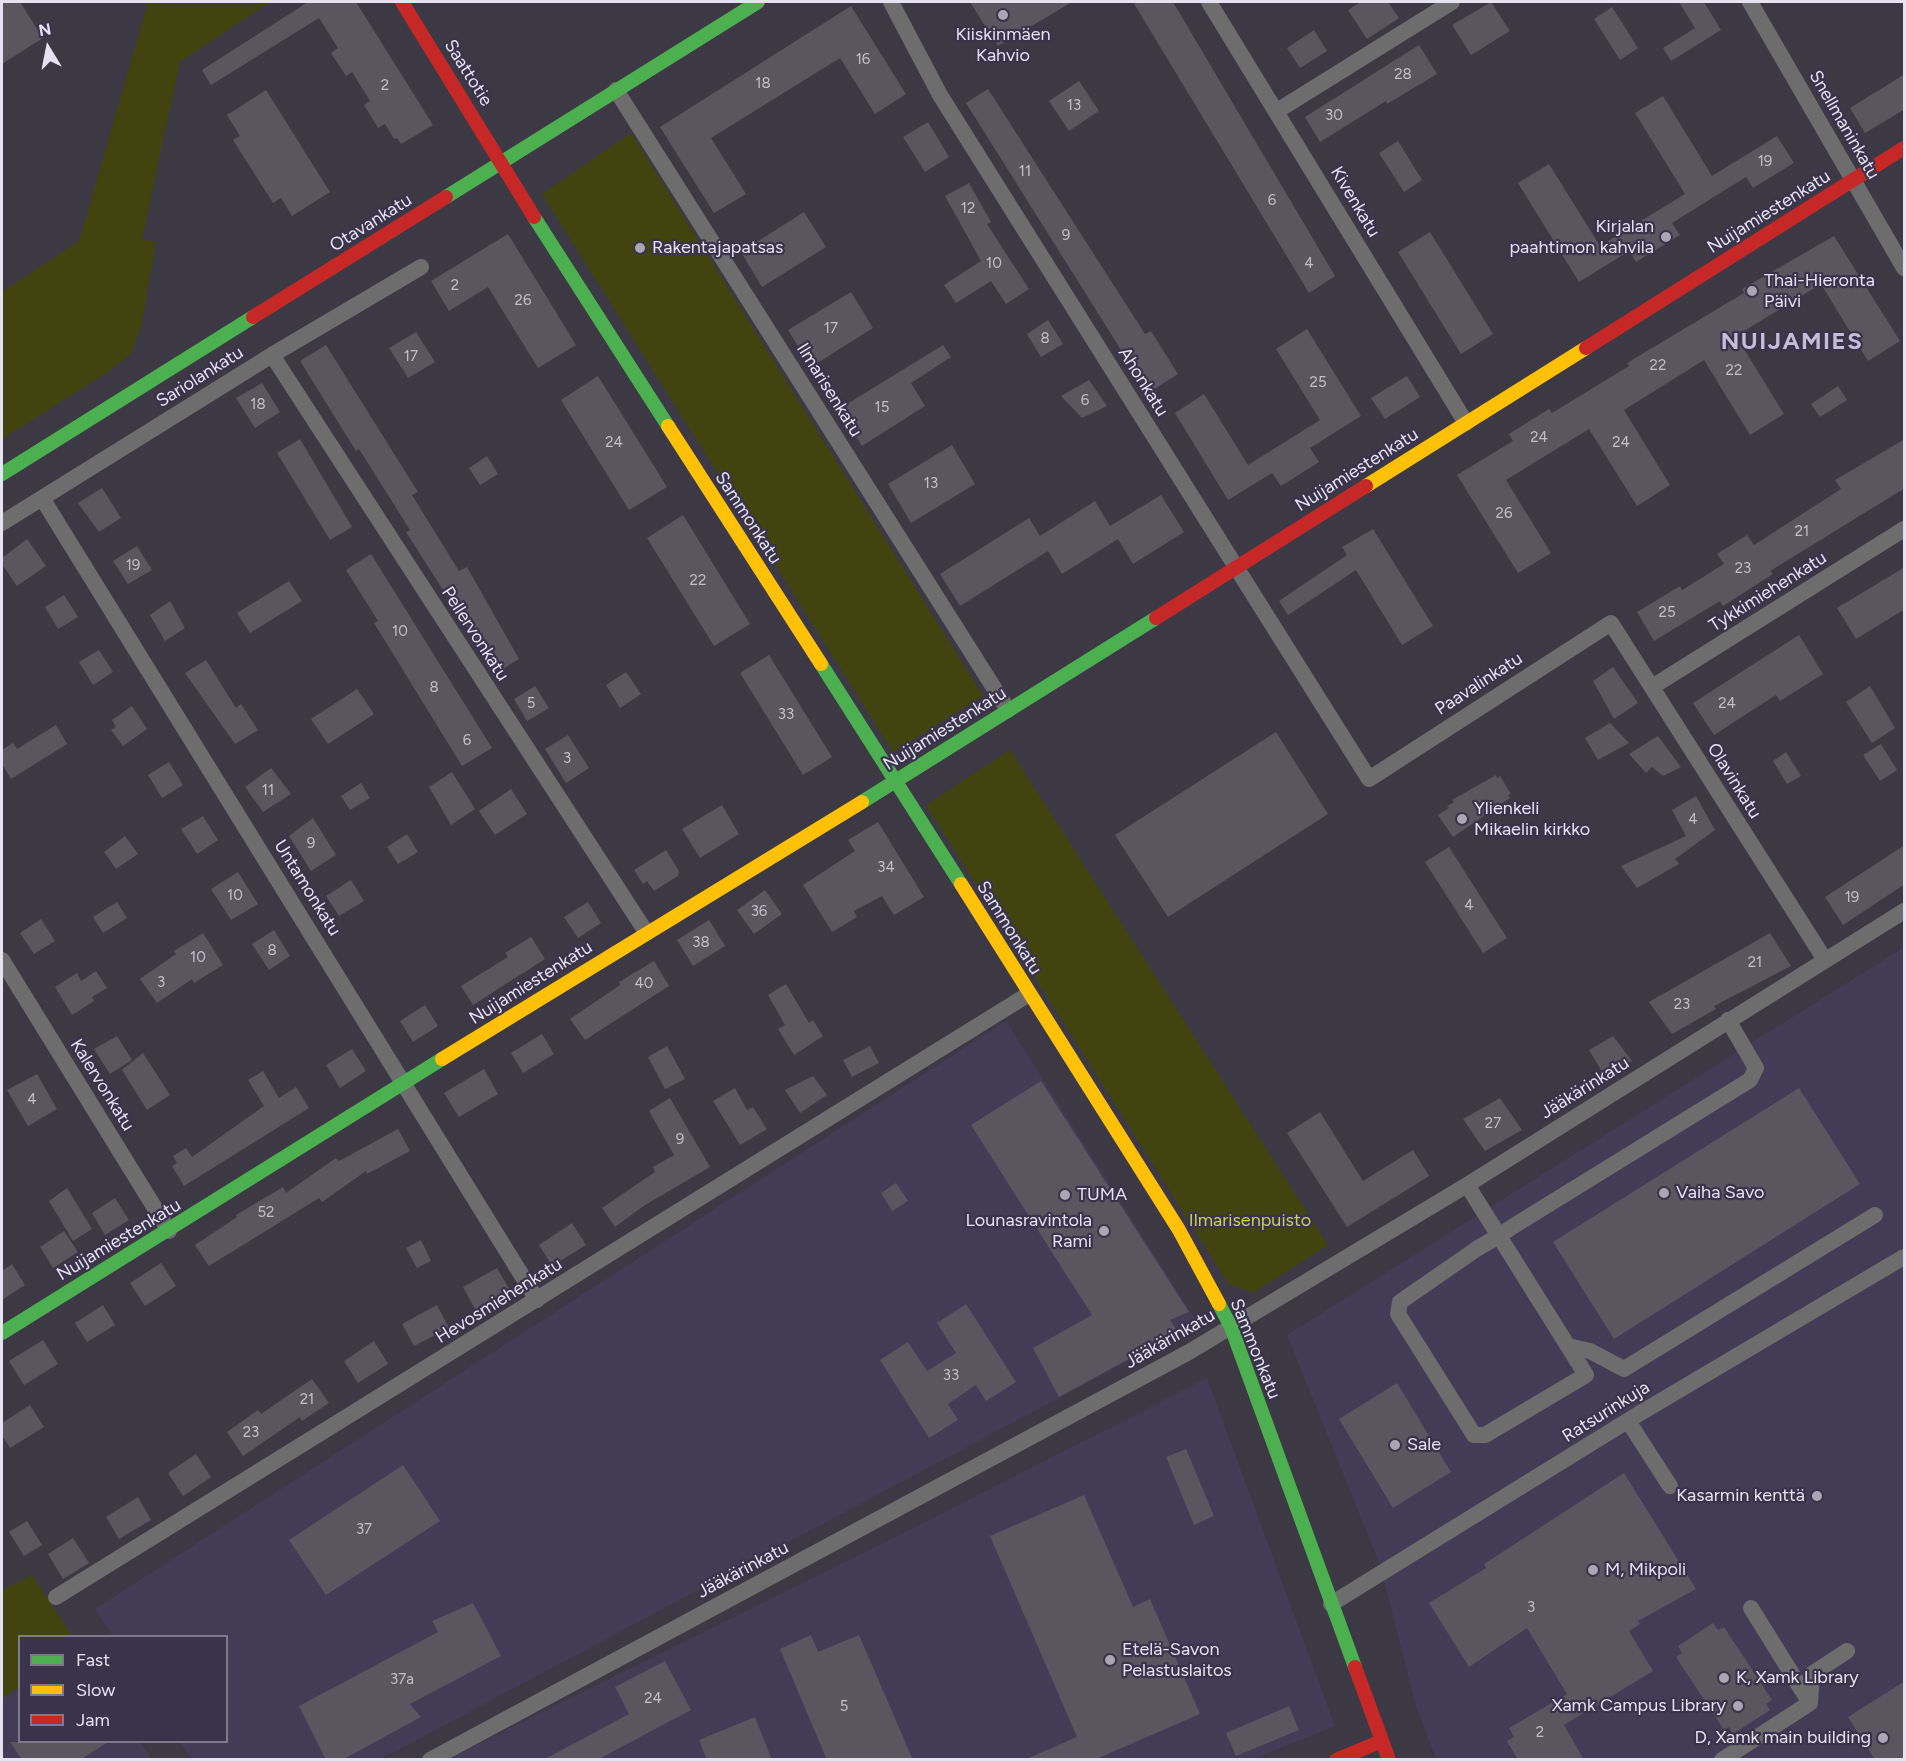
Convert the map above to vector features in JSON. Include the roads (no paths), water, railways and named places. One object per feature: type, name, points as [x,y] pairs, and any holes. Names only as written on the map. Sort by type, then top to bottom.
[{"type":"street","name":"Saattotie","points":[[402,2],[501,164]]},
{"type":"street","name":"Otavankatu","points":[[2,474],[758,2]]},
{"type":"street","name":"Ahonkatu","points":[[891,2],[940,95],[1369,779]]},
{"type":"street","name":"Kivenkatu","points":[[1209,2],[1466,423]]},
{"type":"street","points":[[1277,111],[1452,2]]},
{"type":"street","name":"Snellmaninkatu","points":[[1750,2],[1905,268]]},
{"type":"street","name":"Ilmarisenkatu","points":[[616,90],[1008,710]]},
{"type":"street","name":"Nuijamiestenkatu","points":[[2,1333],[646,932],[896,781],[1905,148]]},
{"type":"street","name":"Sammonkatu","points":[[501,164],[896,781],[1179,1230],[1231,1327],[1389,1760]]},
{"type":"street","name":"Sariolankatu","points":[[2,524],[272,355],[421,267]]},
{"type":"street","name":"Pellervonkatu","points":[[272,355],[646,932]]},
{"type":"street","name":"Untamonkatu","points":[[42,498],[537,1300]]},
{"type":"street","name":"Tykkimiehenkatu","points":[[1652,687],[1905,529]]},
{"type":"street","name":"Olavinkatu","points":[[1611,623],[1825,960]]},
{"type":"street","name":"Paavalinkatu","points":[[1369,779],[1611,623]]},
{"type":"street","name":"Jääkärinkatu","points":[[430,1760],[1161,1368],[1467,1185],[1905,911]]},
{"type":"street","name":"Kalervonkatu","points":[[2,960],[169,1231]]},
{"type":"street","name":"Hevosmiehenkatu","points":[[56,1597],[1029,994]]},
{"type":"street","points":[[1467,1185],[1499,1236],[1568,1346],[1586,1375],[1485,1435],[1474,1435],[1398,1314],[1400,1302],[1499,1236],[1738,1090],[1750,1080],[1756,1068],[1728,1020]]},
{"type":"street","points":[[1568,1346],[1590,1351],[1624,1369],[1875,1215]]},
{"type":"street","name":"Ratsurinkuja","points":[[1331,1604],[1628,1421],[1905,1257]]},
{"type":"street","points":[[1628,1421],[1670,1486]]},
{"type":"street","points":[[1751,1608],[1810,1702]]},
{"type":"street","points":[[1810,1702],[1812,1674],[1847,1651]]},
{"type":"street","points":[[1722,1760],[1810,1702]]},
{"type":"street","points":[[1336,1760],[1382,1741]]},
{"type":"place","name":"Kiiskinmäen Kahvio","points":[[1003,15]]},
{"type":"place","name":"Kirjalan paahtimon kahvila","points":[[1666,237]]},
{"type":"place","name":"Rakentajapatsas","points":[[640,248]]},
{"type":"place","name":"Thai-Hieronta Päivi","points":[[1752,291]]},
{"type":"place","name":"Ylienkeli Mikaelin kirkko","points":[[1462,819]]},
{"type":"place","name":"Vaiha Savo","points":[[1664,1193]]},
{"type":"place","name":"TUMA","points":[[1065,1195]]},
{"type":"place","name":"Lounasravintola Rami","points":[[1104,1231]]},
{"type":"place","name":"Sale","points":[[1395,1445]]},
{"type":"place","name":"Kasarmin kenttä","points":[[1817,1496]]},
{"type":"place","name":"M, Mikpoli","points":[[1593,1570]]},
{"type":"place","name":"Etelä-Savon Pelastuslaitos","points":[[1110,1660]]},
{"type":"place","name":"K, Xamk Library","points":[[1724,1678]]},
{"type":"place","name":"Xamk Campus Library","points":[[1738,1706]]},
{"type":"place","name":"D, Xamk main building","points":[[1883,1738]]},
{"type":"district","name":"NUIJAMIES","points":[[1792,342]]},
{"type":"park label","name":"Ilmarisenpuisto","points":[[1250,1221]]}]
